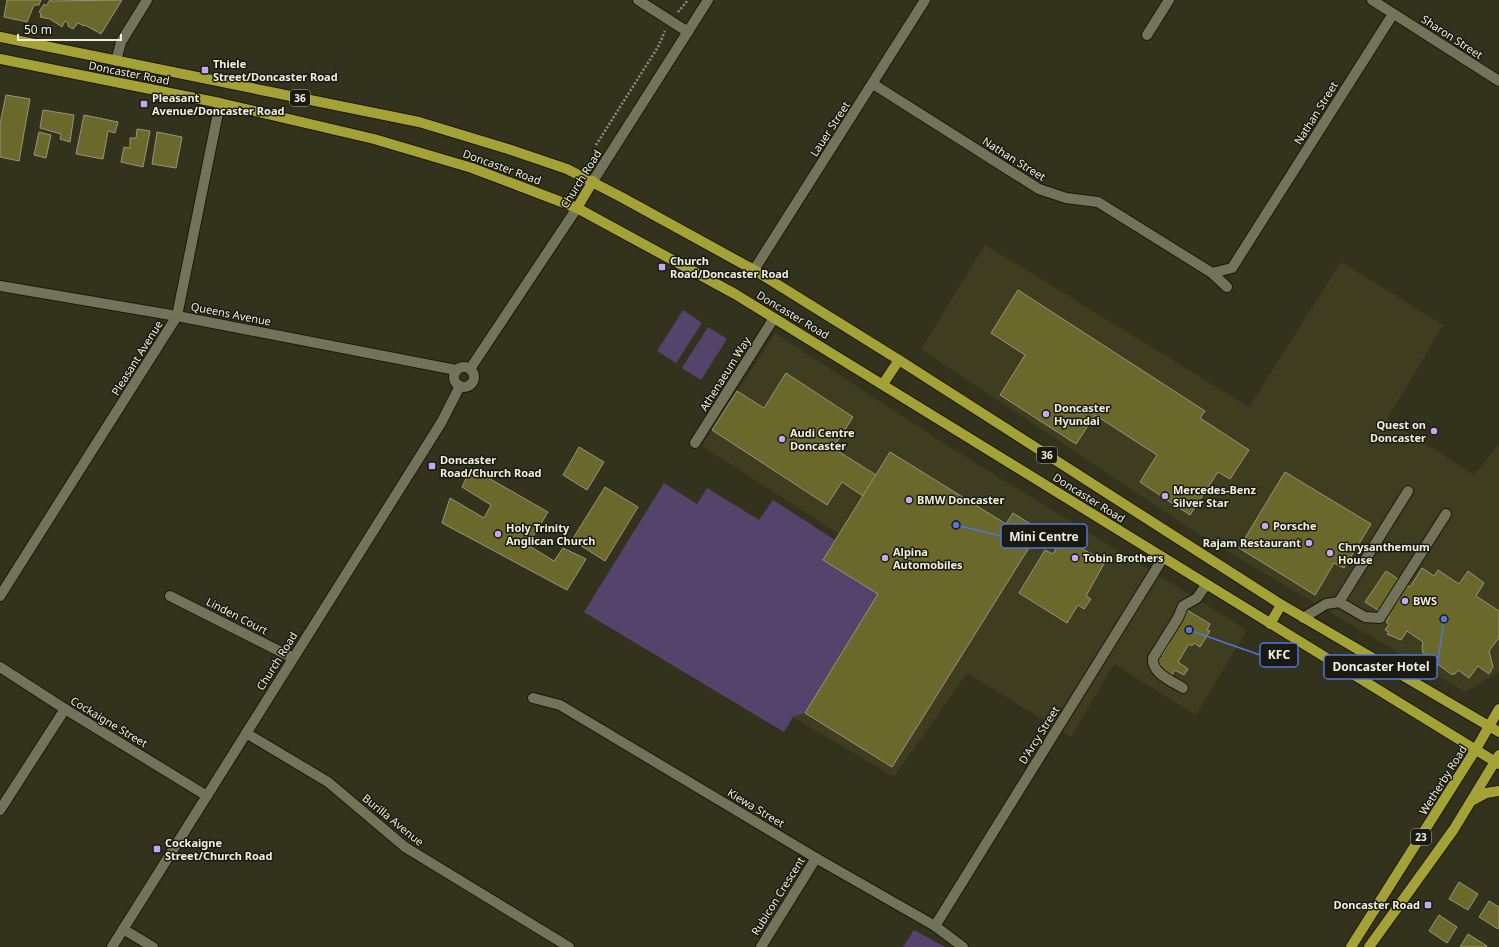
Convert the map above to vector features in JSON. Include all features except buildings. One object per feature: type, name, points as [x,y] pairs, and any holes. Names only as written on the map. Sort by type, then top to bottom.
[{"type":"main road","name":"Doncaster Road","points":[[0,38],[419,122],[508,149],[567,169],[754,270],[899,360],[1281,605],[1499,732]]},
{"type":"main road","name":"Doncaster Road","points":[[0,59],[220,103],[389,143],[472,168],[577,208],[735,294],[1270,624],[1476,749],[1498,760]]},
{"type":"main road","name":"Church Road","points":[[577,208],[593,182]]},
{"type":"main road","points":[[883,384],[899,360]]},
{"type":"main road","points":[[1270,624],[1281,605]]},
{"type":"main road","name":"Wetherby Road","points":[[1351,947],[1476,749],[1499,709]]},
{"type":"main road","name":"23","points":[[1369,947],[1438,852],[1498,760]]},
{"type":"main road","points":[[1473,800],[1486,793],[1499,791]]},
{"type":"street","points":[[116,61],[121,42],[147,0]]},
{"type":"street","points":[[638,0],[688,32]]},
{"type":"street","name":"Church Road","points":[[593,182],[708,0]]},
{"type":"street","name":"Lauer Street","points":[[754,270],[925,0]]},
{"type":"street","points":[[1147,35],[1169,0]]},
{"type":"street","name":"Sharon Street","points":[[1372,0],[1499,81]]},
{"type":"street","name":"Nathan Street","points":[[1212,273],[1232,268],[1393,14]]},
{"type":"street","name":"Nathan Street","points":[[873,84],[1039,189],[1066,198],[1098,202],[1212,273],[1227,287]]},
{"type":"street","name":"Pleasant Avenue","points":[[0,596],[177,316],[220,103]]},
{"type":"street","name":"Church Road","points":[[470,369],[577,208]]},
{"type":"street","name":"Queens Avenue","points":[[0,286],[177,316],[456,370]]},
{"type":"street","name":"Athenaeum Way","points":[[695,443],[774,318]]},
{"type":"street","points":[[462,367],[470,369],[474,375],[472,383],[467,386],[460,386],[457,384],[454,378],[456,370],[462,367]]},
{"type":"street","name":"Church Road","points":[[112,947],[441,423],[460,386]]},
{"type":"street","points":[[1339,602],[1408,492]]},
{"type":"street","points":[[1303,618],[1326,604],[1339,602],[1365,617],[1380,618],[1446,514]]},
{"type":"street","name":"D'Arcy Street","points":[[935,926],[1163,558]]},
{"type":"street","points":[[1183,688],[1155,670],[1152,664],[1153,658],[1178,618],[1183,606],[1197,598],[1206,584]]},
{"type":"street","name":"Linden Court","points":[[170,596],[293,658]]},
{"type":"street","name":"Cockaigne Street","points":[[0,667],[65,710],[207,796]]},
{"type":"street","name":"Kiewa Street","points":[[533,698],[560,705],[816,858],[935,926],[963,947]]},
{"type":"street","points":[[0,810],[65,710]]},
{"type":"street","name":"Burilla Avenue","points":[[246,733],[328,782],[405,847],[569,947]]},
{"type":"street","name":"Rubicon Crescent","points":[[761,947],[816,858]]},
{"type":"street","points":[[123,929],[153,947]]},
{"type":"path","points":[[596,145],[658,47],[666,29],[688,0]]},
{"type":"shaded area","points":[[985,245],[1249,407],[1341,262],[1443,325],[1387,419],[1474,475],[1499,444],[1499,672],[1465,692],[1195,532],[921,349]]},
{"type":"shaded area","points":[[683,310],[702,323],[676,363],[657,351]]},
{"type":"shaded area","points":[[708,327],[727,339],[701,380],[682,368]]},
{"type":"shaded area","points":[[775,333],[948,446],[1247,630],[1196,715],[1114,664],[1071,737],[967,673],[894,777],[793,717],[805,713],[878,594],[823,560],[839,534],[702,446]]},
{"type":"shaded area","points":[[664,483],[697,504],[707,488],[759,520],[773,500],[835,540],[823,560],[878,594],[805,713],[793,717],[784,732],[584,612]]},
{"type":"shaded area","points":[[914,930],[945,947],[903,947]]},
{"type":"place","name":"Thiele Street/Doncaster Road","points":[[205,70]]},
{"type":"place","name":"Pleasant Avenue/Doncaster Road","points":[[144,104]]},
{"type":"place","name":"Church Road/Doncaster Road","points":[[662,267]]},
{"type":"place","name":"Doncaster Hyundai","points":[[1046,414]]},
{"type":"place","name":"Quest on Doncaster","points":[[1434,431]]},
{"type":"place","name":"Audi Centre Doncaster","points":[[782,439]]},
{"type":"place","name":"Doncaster Road/Church Road","points":[[432,466]]},
{"type":"place","name":"Mercedes-Benz Silver Star","points":[[1165,496]]},
{"type":"place","name":"BMW Doncaster","points":[[909,500]]},
{"type":"place","name":"Mini Centre","points":[[956,525]]},
{"type":"place","name":"Porsche","points":[[1265,526]]},
{"type":"place","name":"Holy Trinity Anglican Church","points":[[498,534]]},
{"type":"place","name":"Rajam Restaurant","points":[[1309,543]]},
{"type":"place","name":"Chrysanthemum House","points":[[1330,553]]},
{"type":"place","name":"Alpina Automobiles","points":[[885,558]]},
{"type":"place","name":"Tobin Brothers","points":[[1075,558]]},
{"type":"place","name":"BWS","points":[[1405,601]]},
{"type":"place","name":"Doncaster Hotel","points":[[1444,619]]},
{"type":"place","name":"KFC","points":[[1189,630]]},
{"type":"place","name":"Cockaigne Street/Church Road","points":[[157,849]]},
{"type":"place","name":"Doncaster Road","points":[[1428,905]]}]
